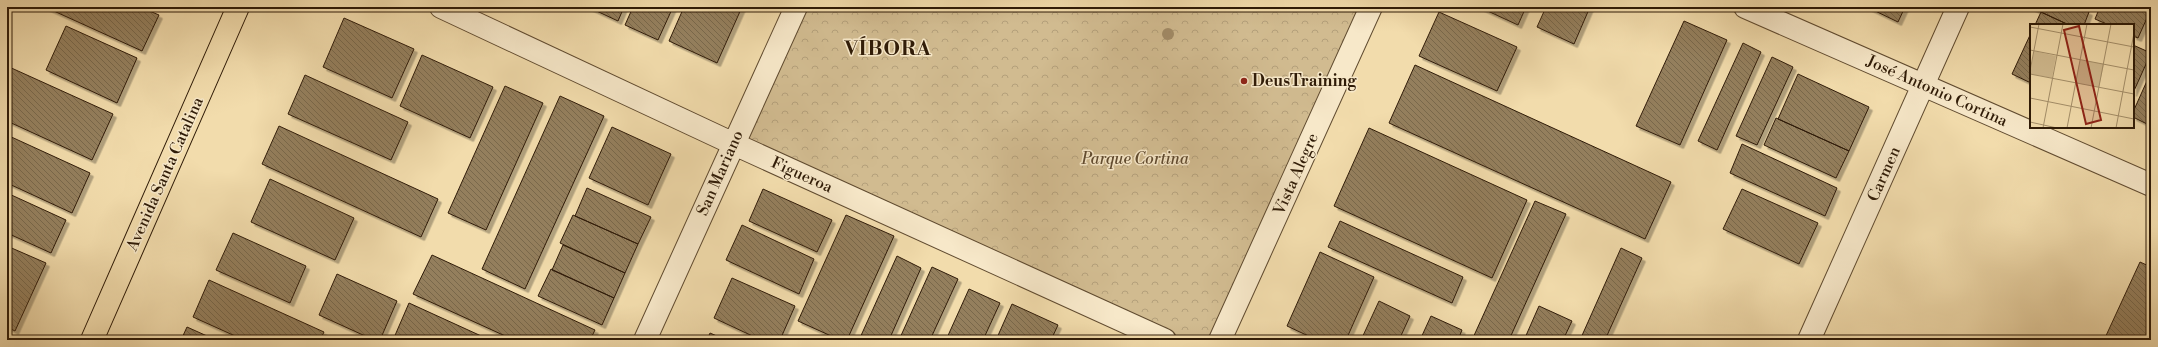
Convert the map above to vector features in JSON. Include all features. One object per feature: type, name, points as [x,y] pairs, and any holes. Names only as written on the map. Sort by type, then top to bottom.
[{"type":"main road","name":"Avenida Santa Catalina","points":[[92,340],[238,7]]},
{"type":"street","name":"Figueroa","points":[[441,7],[734,144],[1165,340]]},
{"type":"street","name":"San Mariano","points":[[645,340],[796,7]]},
{"type":"street","name":"Vista Alegre","points":[[1220,340],[1371,7]]},
{"type":"street","name":"José Antonio Cortina","points":[[1745,7],[2151,185]]},
{"type":"street","name":"Carmen","points":[[1809,340],[1924,86],[1958,7]]},
{"type":"green space","name":"Parque Cortina","points":[[796,7],[1371,7],[1220,340],[1165,340],[734,144]]},
{"type":"building","points":[[45,7],[140,7],[159,15],[142,51]]},
{"type":"building","points":[[588,7],[624,7],[618,21]]},
{"type":"building","points":[[633,7],[673,7],[658,40],[625,25]]},
{"type":"building","points":[[684,7],[742,7],[717,63],[669,41]]},
{"type":"building","points":[[1479,7],[1526,7],[1518,25]]},
{"type":"building","points":[[1546,7],[1590,7],[1574,44],[1537,27]]},
{"type":"building","points":[[1867,7],[1905,7],[1898,22]]},
{"type":"building","points":[[2030,7],[2078,7],[2089,12],[2084,24],[2067,24]]},
{"type":"building","points":[[2100,7],[2151,7],[2138,38],[2134,36],[2134,24],[2107,24],[2095,19]]},
{"type":"building","points":[[1439,12],[1517,47],[1497,91],[1419,56]]},
{"type":"building","points":[[2041,12],[2067,24],[2035,24]]},
{"type":"building","points":[[344,18],[414,49],[392,98],[323,67]]},
{"type":"building","points":[[1684,21],[1727,40],[1680,145],[1636,126]]},
{"type":"building","points":[[66,26],[137,58],[117,103],[46,70]]},
{"type":"building","points":[[2030,35],[2030,83],[2012,74]]},
{"type":"building","points":[[1743,43],[1761,52],[1717,150],[1698,141]]},
{"type":"building","points":[[2134,45],[2151,53],[2134,91]]},
{"type":"building","points":[[422,55],[493,87],[470,138],[400,106]]},
{"type":"building","points":[[1772,57],[1793,67],[1757,145],[1736,136]]},
{"type":"building","points":[[1415,65],[1671,182],[1645,239],[1389,123]]},
{"type":"building","points":[[7,66],[113,114],[92,160],[7,121]]},
{"type":"building","points":[[2151,72],[2151,126],[2134,118],[2134,110]]},
{"type":"building","points":[[1798,74],[1869,107],[1849,151],[1778,119]]},
{"type":"building","points":[[305,75],[408,122],[391,160],[288,114]]},
{"type":"building","points":[[505,86],[543,103],[486,230],[448,213]]},
{"type":"building","points":[[560,96],[604,116],[525,289],[482,269]]},
{"type":"building","points":[[1776,118],[1849,151],[1836,178],[1764,145]]},
{"type":"building","points":[[279,126],[438,199],[421,237],[262,164]]},
{"type":"building","points":[[612,127],[671,154],[648,205],[589,178]]},
{"type":"building","points":[[1369,128],[1527,200],[1492,278],[1334,206]]},
{"type":"building","points":[[7,135],[90,173],[72,213],[7,183]]},
{"type":"building","points":[[1742,144],[1837,188],[1825,216],[1730,173]]},
{"type":"building","points":[[270,179],[354,218],[335,260],[251,222]]},
{"type":"building","points":[[587,188],[651,217],[638,244],[575,216]]},
{"type":"building","points":[[763,189],[832,220],[817,252],[749,221]]},
{"type":"building","points":[[1742,189],[1818,223],[1799,264],[1723,229]]},
{"type":"building","points":[[7,193],[66,220],[51,253],[7,233]]},
{"type":"building","points":[[1535,201],[1566,214],[1509,340],[1472,340]]},
{"type":"building","points":[[573,215],[638,244],[625,273],[560,243]]},
{"type":"building","points":[[846,215],[894,236],[847,340],[840,340],[798,321]]},
{"type":"building","points":[[1340,221],[1463,277],[1452,303],[1328,247]]},
{"type":"building","points":[[742,225],[814,259],[799,294],[726,260]]},
{"type":"building","points":[[233,233],[306,266],[290,303],[216,270]]},
{"type":"building","points":[[563,245],[625,273],[614,298],[552,270]]},
{"type":"building","points":[[7,246],[46,263],[15,331],[7,327]]},
{"type":"building","points":[[1621,248],[1642,258],[1605,340],[1580,340]]},
{"type":"building","points":[[1320,252],[1374,277],[1346,340],[1317,340],[1287,326]]},
{"type":"building","points":[[432,255],[595,330],[590,340],[514,340],[413,294]]},
{"type":"building","points":[[897,256],[921,268],[889,340],[859,340]]},
{"type":"building","points":[[2140,262],[2151,267],[2151,340],[2104,340]]},
{"type":"building","points":[[932,267],[958,279],[930,340],[899,340]]},
{"type":"building","points":[[551,269],[614,298],[602,325],[538,296]]},
{"type":"building","points":[[337,274],[397,301],[380,340],[374,340],[319,315]]},
{"type":"building","points":[[732,278],[795,306],[780,340],[761,340],[714,318]]},
{"type":"building","points":[[209,280],[324,332],[320,340],[244,340],[193,317]]},
{"type":"building","points":[[969,289],[1000,303],[983,340],[946,340]]},
{"type":"building","points":[[1379,301],[1410,316],[1399,340],[1361,340]]},
{"type":"building","points":[[409,303],[490,340],[393,340]]},
{"type":"building","points":[[1012,304],[1058,325],[1051,340],[996,340]]},
{"type":"building","points":[[1539,306],[1572,321],[1563,340],[1524,340]]},
{"type":"building","points":[[1431,316],[1462,330],[1458,340],[1420,340]]},
{"type":"building","points":[[187,327],[216,340],[181,340]]},
{"type":"building","points":[[710,333],[726,340],[707,340]]},
{"type":"place","name":"DeusTraining","points":[[1244,81]]},
{"type":"district","name":"VÍBORA","points":[[888,49]]}]
